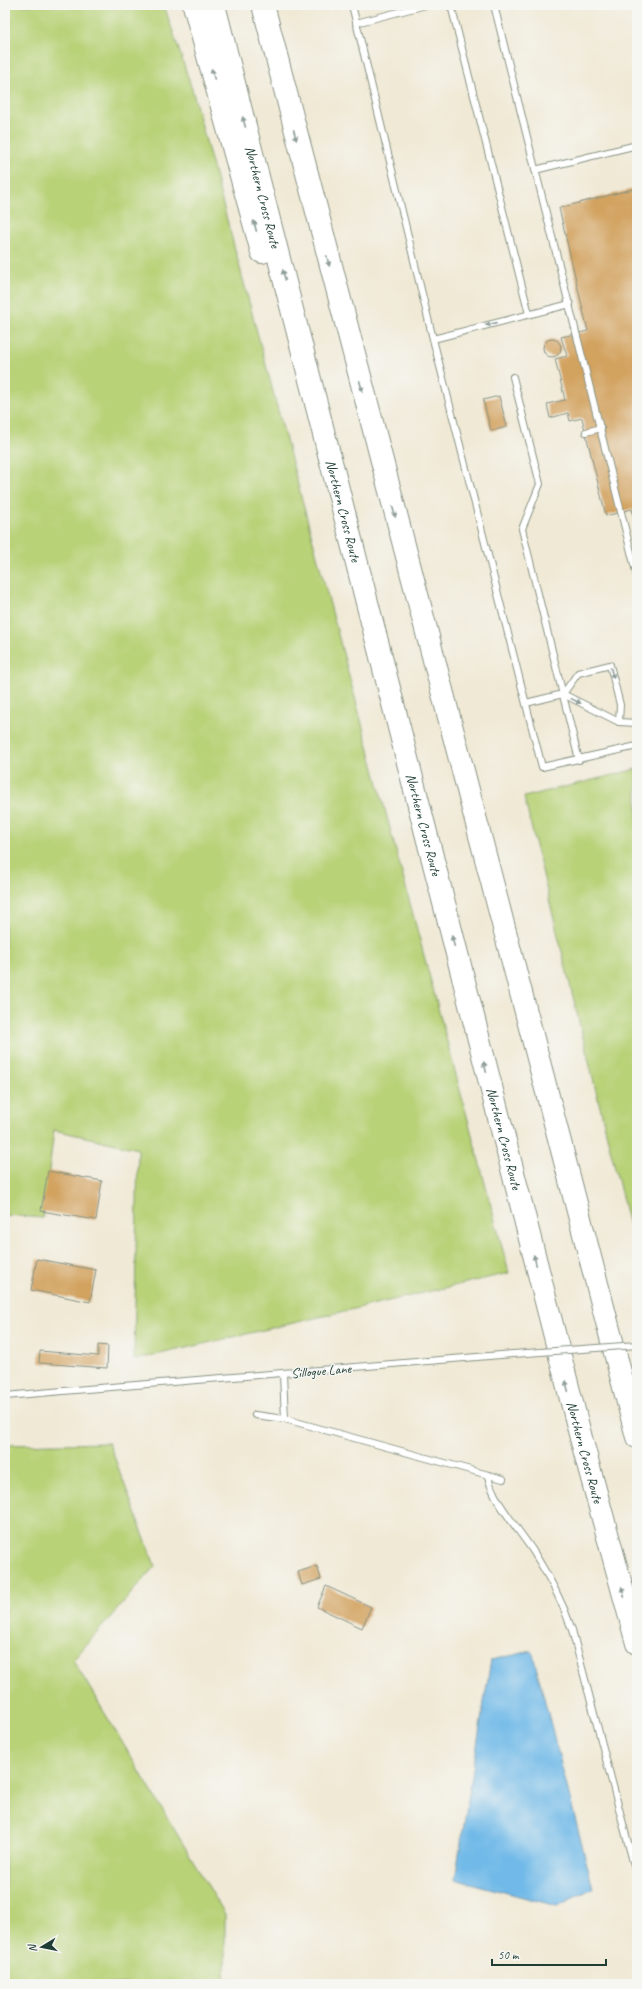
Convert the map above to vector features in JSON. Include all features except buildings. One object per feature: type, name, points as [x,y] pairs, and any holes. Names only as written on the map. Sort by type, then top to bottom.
[{"type":"highway","points":[[194,5],[337,520],[389,693]]},
{"type":"highway","name":"Northern Cross Route","points":[[214,5],[579,1430],[637,1643]]},
{"type":"highway","points":[[263,5],[637,1436]]},
{"type":"highway","points":[[267,5],[286,97]]},
{"type":"lane","points":[[352,5],[433,339],[542,768],[637,746]]},
{"type":"lane","points":[[356,23],[426,5]]},
{"type":"lane","points":[[448,5],[452,8],[529,314]]},
{"type":"lane","points":[[494,5],[637,576]]},
{"type":"lane","points":[[535,170],[637,145]]},
{"type":"lane","points":[[433,339],[570,304]]},
{"type":"lane","points":[[513,377],[540,484],[522,529],[579,760]]},
{"type":"lane","points":[[586,432],[601,428]]},
{"type":"lane","points":[[526,703],[562,694],[578,673],[610,665],[620,705],[619,722]]},
{"type":"lane","points":[[562,694],[619,722],[637,723]]},
{"type":"lane","name":"Sillogue Lane","points":[[5,1396],[128,1384],[283,1374],[512,1354],[637,1345]]},
{"type":"lane","points":[[283,1374],[285,1419]]},
{"type":"lane","points":[[255,1416],[285,1419],[503,1478]]},
{"type":"lane","points":[[488,1475],[489,1484],[497,1498],[533,1550],[563,1602],[574,1638],[637,1877]]},
{"type":"green space","points":[[5,5],[164,5],[192,89],[509,1273],[134,1360],[138,1149],[54,1130],[43,1218],[6,1215],[5,1217]]},
{"type":"green space","points":[[637,769],[637,1258],[524,797]]},
{"type":"green space","points":[[109,1443],[155,1566],[73,1660],[225,1914],[225,1984],[5,1984],[5,1445]]},
{"type":"water","points":[[532,1651],[593,1888],[557,1906],[455,1879],[491,1660]]}]
